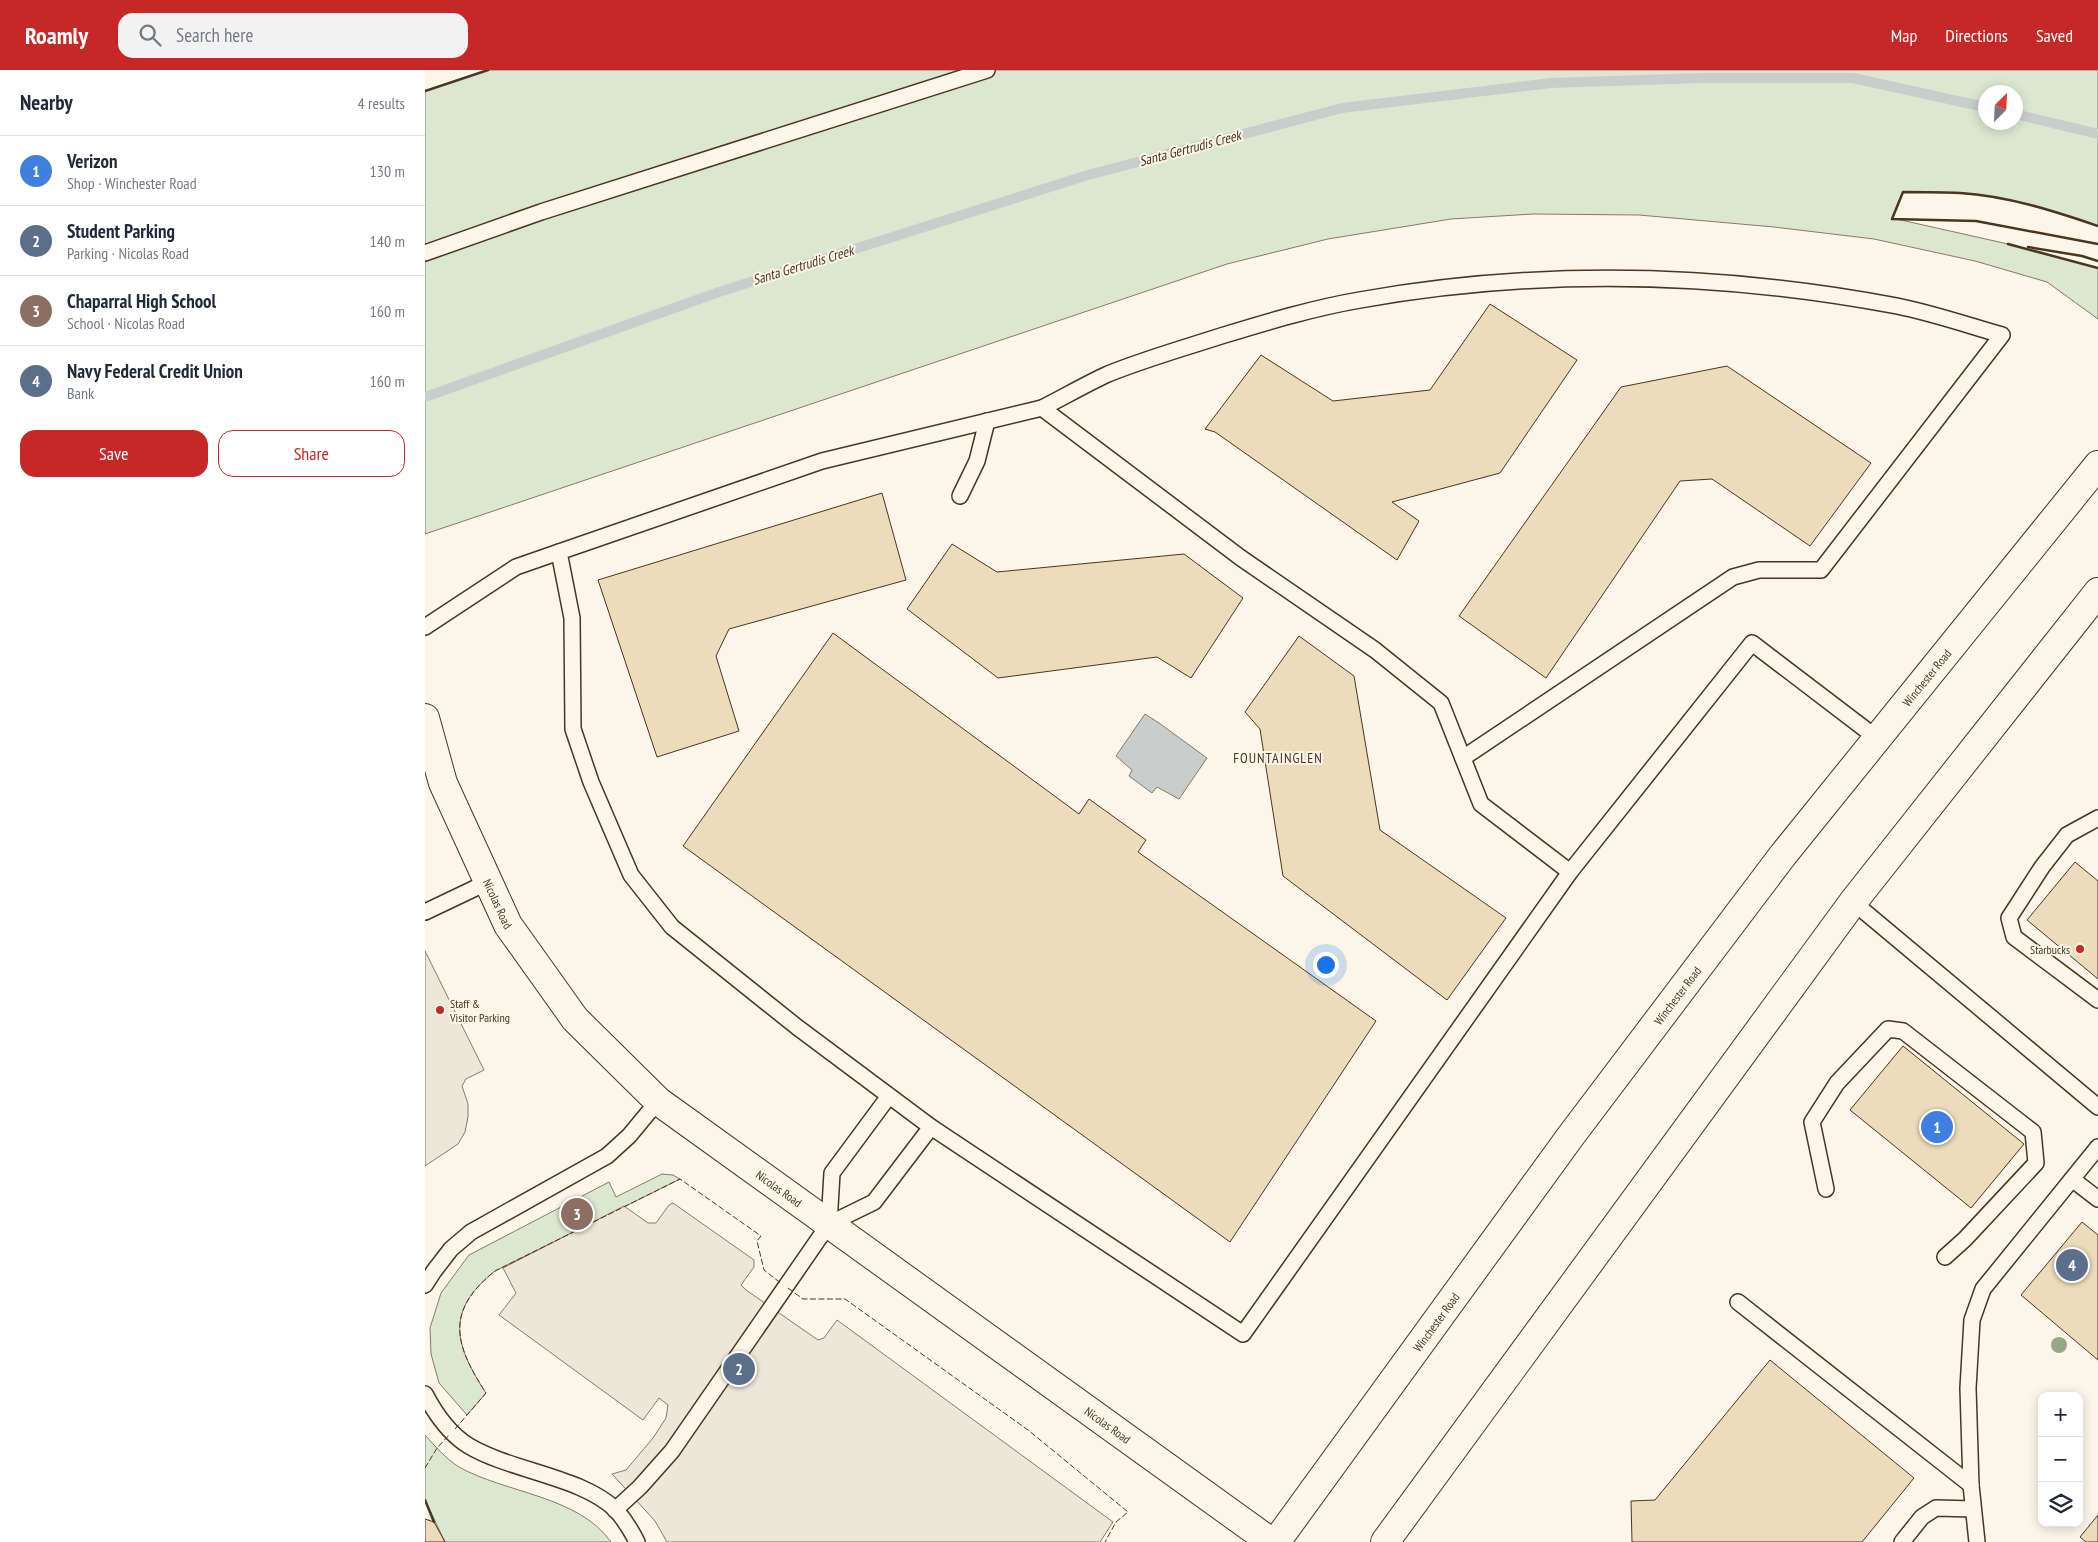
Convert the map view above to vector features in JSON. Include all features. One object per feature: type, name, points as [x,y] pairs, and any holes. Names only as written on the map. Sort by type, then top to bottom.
[{"type":"main road","name":"Winchester Road","points":[[1276,1542],[1576,1129],[1783,855],[2098,465]]},
{"type":"main road","points":[[1385,1542],[1853,902],[2098,592]]},
{"type":"main road","name":"Nicolas Road","points":[[425,718],[443,783],[507,925],[575,1019],[658,1101],[1271,1542]]},
{"type":"lane","points":[[425,253],[550,209],[987,70]]},
{"type":"lane","points":[[425,627],[516,567],[822,461],[1042,408],[1108,374],[1195,344],[1296,314],[1387,295],[1455,285],[1528,279],[1596,277],[1678,279],[1790,290],[1899,306],[2002,335],[1821,570],[1759,570],[1733,577],[1463,758]]},
{"type":"lane","points":[[1042,408],[1241,558],[1375,650],[1441,703],[1481,804],[1570,872]]},
{"type":"lane","points":[[960,496],[977,461],[987,421]]},
{"type":"lane","points":[[559,552],[572,618],[573,730],[591,782],[631,875],[672,927],[790,1022],[931,1127],[1243,1334],[1570,872],[1752,643],[1878,739]]},
{"type":"lane","points":[[2098,818],[2067,835],[2042,867],[2009,918],[2014,937],[2098,1000]]},
{"type":"lane","points":[[425,912],[488,882]]},
{"type":"lane","points":[[1853,902],[2098,1107]]},
{"type":"lane","points":[[1826,1189],[1813,1122],[1837,1083],[1888,1029],[1903,1031],[2033,1132],[2036,1164],[1965,1239],[1945,1257]]},
{"type":"lane","points":[[829,1224],[832,1173],[889,1096]]},
{"type":"lane","points":[[425,1285],[433,1270],[451,1249],[471,1232],[607,1156],[629,1136],[658,1101]]},
{"type":"lane","points":[[615,1510],[640,1487],[672,1451],[829,1224],[874,1202],[931,1127]]},
{"type":"lane","points":[[1977,1542],[1971,1485],[1968,1388],[1972,1320],[1983,1289],[2098,1147]]},
{"type":"lane","points":[[2072,1179],[2098,1200]]},
{"type":"lane","points":[[1737,1302],[1971,1485]]},
{"type":"lane","points":[[425,1394],[437,1417],[468,1445],[490,1456],[588,1492],[615,1510],[637,1542]]},
{"type":"lane","points":[[1902,1542],[1922,1517],[1936,1508],[1973,1509]]},
{"type":"green space","points":[[488,70],[2098,70],[2098,226],[2048,210],[1996,197],[1954,193],[1903,192],[1892,218],[2008,244],[2098,268],[2098,319],[2047,282],[1975,261],[1874,239],[1774,227],[1639,215],[1533,214],[1451,219],[1328,239],[1227,264],[425,534],[425,91]]},
{"type":"green space","points":[[662,1174],[673,1175],[680,1179],[495,1271],[479,1286],[468,1300],[462,1314],[460,1329],[467,1359],[486,1393],[467,1415],[439,1383],[431,1354],[430,1328],[441,1293],[469,1255],[609,1182],[616,1197]]},
{"type":"green space","points":[[425,1435],[445,1456],[459,1467],[477,1476],[561,1505],[597,1527],[611,1542],[445,1542],[425,1500]]},
{"type":"shaded area","points":[[1145,714],[1207,758],[1179,799],[1157,787],[1152,793],[1129,776],[1132,770],[1116,756]]},
{"type":"shaded area","name":"Staff & Visitor Parking","points":[[425,951],[484,1070],[466,1079],[462,1086],[468,1104],[468,1117],[465,1132],[458,1144],[425,1166]]},
{"type":"shaded area","points":[[673,1203],[754,1260],[754,1267],[741,1285],[746,1290],[818,1340],[824,1338],[837,1320],[1113,1522],[1100,1542],[667,1542],[655,1521],[612,1474],[626,1470],[653,1438],[666,1418],[668,1405],[659,1398],[643,1420],[499,1315],[516,1293],[503,1268],[624,1206],[648,1223],[656,1223],[669,1205]]},
{"type":"building","points":[[1490,304],[1577,360],[1500,473],[1392,502],[1419,521],[1397,560],[1215,432],[1205,429],[1261,355],[1333,401],[1430,390]]},
{"type":"building","points":[[1727,366],[1871,463],[1810,546],[1712,479],[1680,481],[1546,678],[1459,616],[1621,387]]},
{"type":"building","points":[[882,493],[906,580],[729,629],[716,656],[739,731],[657,757],[598,580]]},
{"type":"building","points":[[952,544],[997,572],[1184,554],[1243,598],[1191,678],[1157,657],[998,678],[907,609]]},
{"type":"building","points":[[833,633],[1079,814],[1089,799],[1146,840],[1138,852],[1376,1021],[1230,1242],[683,846]]},
{"type":"building","points":[[1299,636],[1354,676],[1380,830],[1506,918],[1447,1000],[1283,876],[1260,729],[1245,712]]},
{"type":"building","name":"Starbucks","points":[[2075,862],[2098,881],[2098,979],[2027,920]]},
{"type":"building","points":[[1903,1046],[2024,1144],[1971,1208],[1850,1110]]},
{"type":"building","points":[[2082,1222],[2098,1235],[2098,1360],[2021,1295]]},
{"type":"building","points":[[1770,1360],[1914,1478],[1862,1542],[1632,1542],[1631,1501],[1655,1500]]},
{"type":"building","points":[[2098,1515],[2098,1542],[2086,1542],[2080,1537]]},
{"type":"building","points":[[425,1519],[434,1522],[445,1542],[425,1542]]},
{"type":"waterway","name":"Santa Gertrudis Creek","points":[[425,397],[719,292],[1088,175],[1342,108],[1551,83],[1702,78],[1853,78],[1978,105]]},
{"type":"waterway","name":"Santa Gertrudis Creek","points":[[2023,116],[2098,134]]},
{"type":"fence","points":[[455,1429],[486,1393],[467,1359],[460,1329],[462,1314],[468,1300],[479,1286],[495,1271],[680,1179],[761,1236],[757,1241],[764,1270],[782,1284]]},
{"type":"fence","points":[[788,1288],[803,1299],[845,1299],[1028,1430],[1128,1512],[1116,1522],[1105,1542]]},
{"type":"fence","points":[[425,1468],[437,1448],[450,1434]]},
{"type":"wall","points":[[425,91],[488,70]]},
{"type":"wall","points":[[2098,226],[2048,210],[1996,197],[1946,192],[1903,192],[1892,219],[1976,221],[2098,244]]},
{"type":"wall","points":[[2008,244],[2098,268]]},
{"type":"wall","points":[[2028,247],[2082,256],[2098,261]]},
{"type":"wall","points":[[425,1500],[434,1522]]},
{"type":"place","name":"Starbucks","points":[[2080,949]]},
{"type":"place","name":"Staff & Visitor Parking","points":[[440,1010]]},
{"type":"place","name":"Verizon","points":[[1937,1127]]},
{"type":"place","name":"Chaparral High School","points":[[577,1214]]},
{"type":"place","name":"Navy Federal Credit Union","points":[[2072,1265]]},
{"type":"place","name":"Student Parking","points":[[739,1369]]},
{"type":"district","name":"FOUNTAINGLEN","points":[[1278,758]]}]
